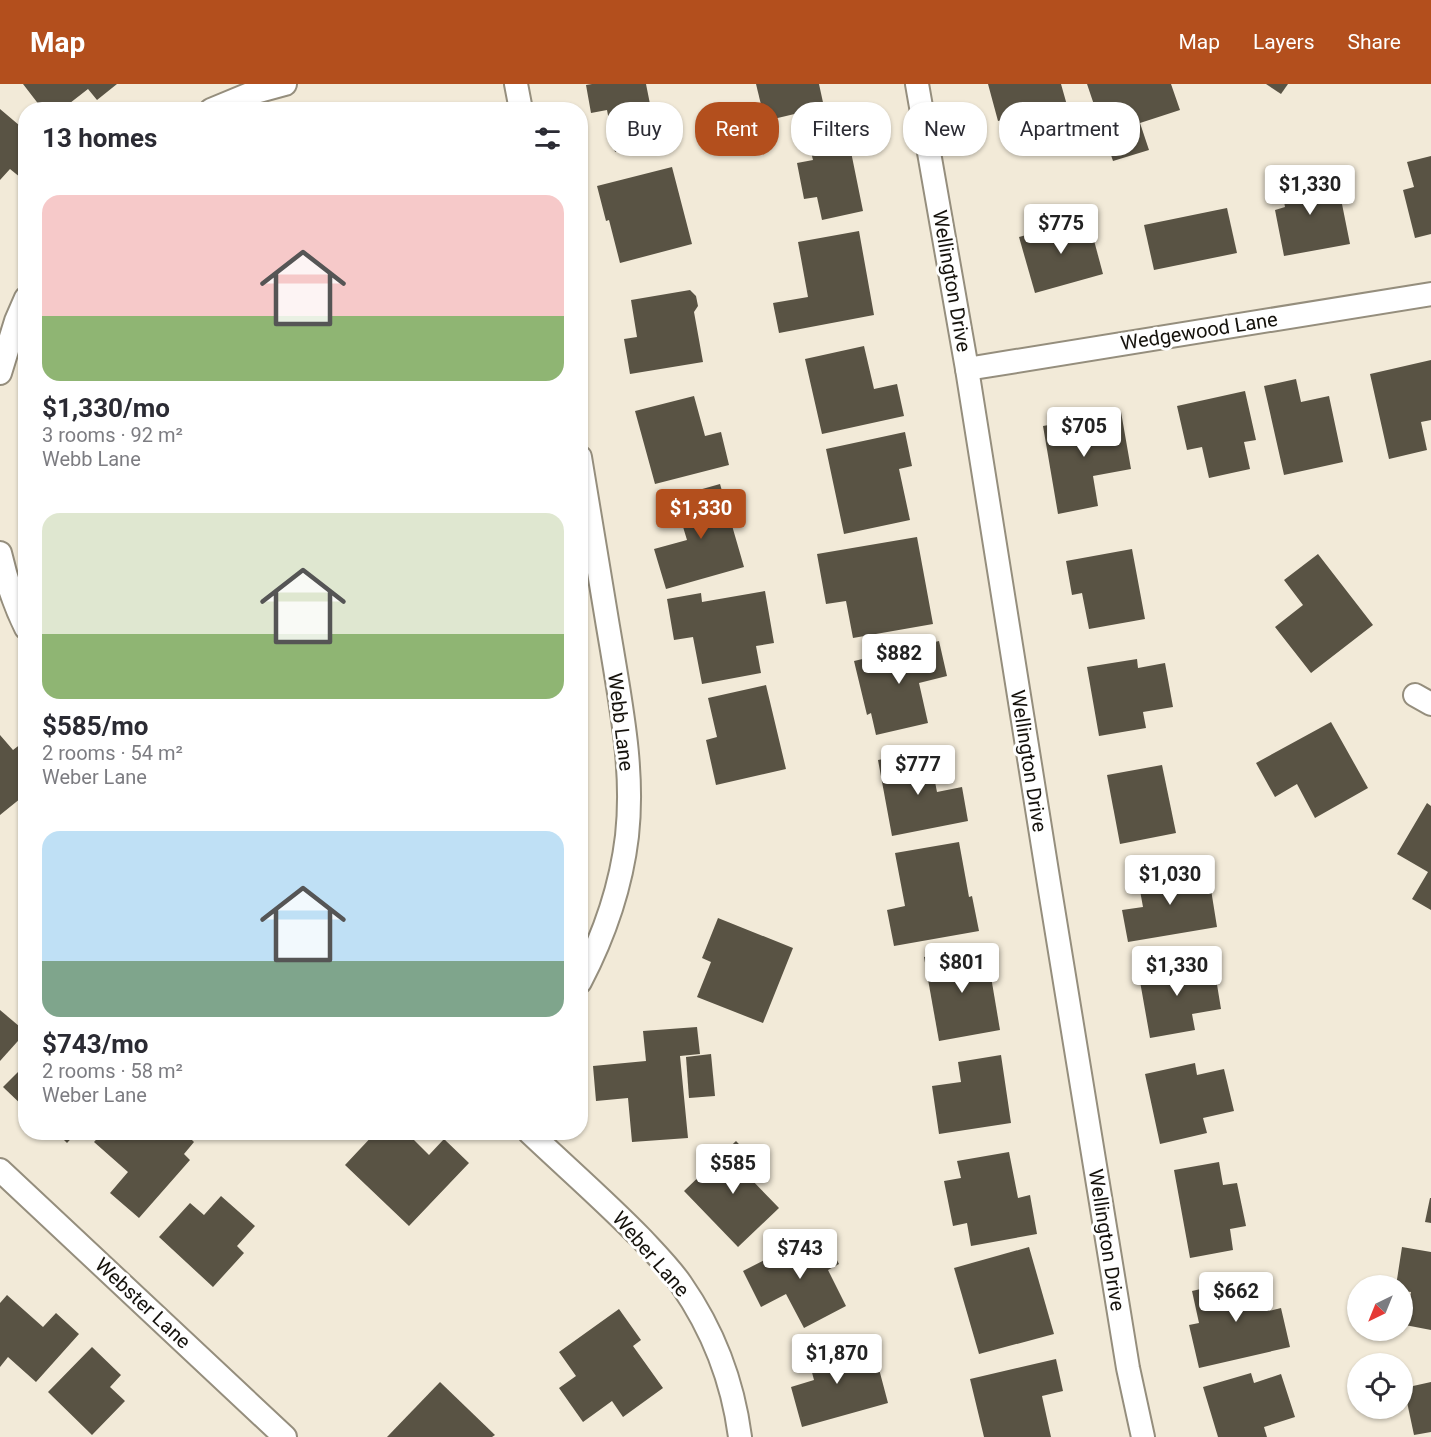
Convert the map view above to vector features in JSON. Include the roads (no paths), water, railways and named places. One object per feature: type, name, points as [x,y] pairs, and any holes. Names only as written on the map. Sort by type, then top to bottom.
[{"type":"street","points":[[230,102],[285,84]]},
{"type":"street","points":[[516,84],[519,102]]},
{"type":"street","name":"Wellington Drive","points":[[917,84],[967,369],[1122,1333],[1143,1437]]},
{"type":"street","name":"Wedgewood Lane","points":[[967,369],[1431,294]]},
{"type":"street","points":[[0,373],[18,318]]},
{"type":"street","name":"Webb Lane","points":[[588,505],[624,723],[629,804],[622,869],[614,903],[602,937],[588,966]]},
{"type":"street","points":[[0,553],[18,611]]},
{"type":"street","name":"Weber Lane","points":[[538,1140],[625,1221],[681,1284],[702,1320],[723,1364],[736,1408],[740,1437]]},
{"type":"street","name":"Webster Lane","points":[[0,1170],[285,1437]]}]
